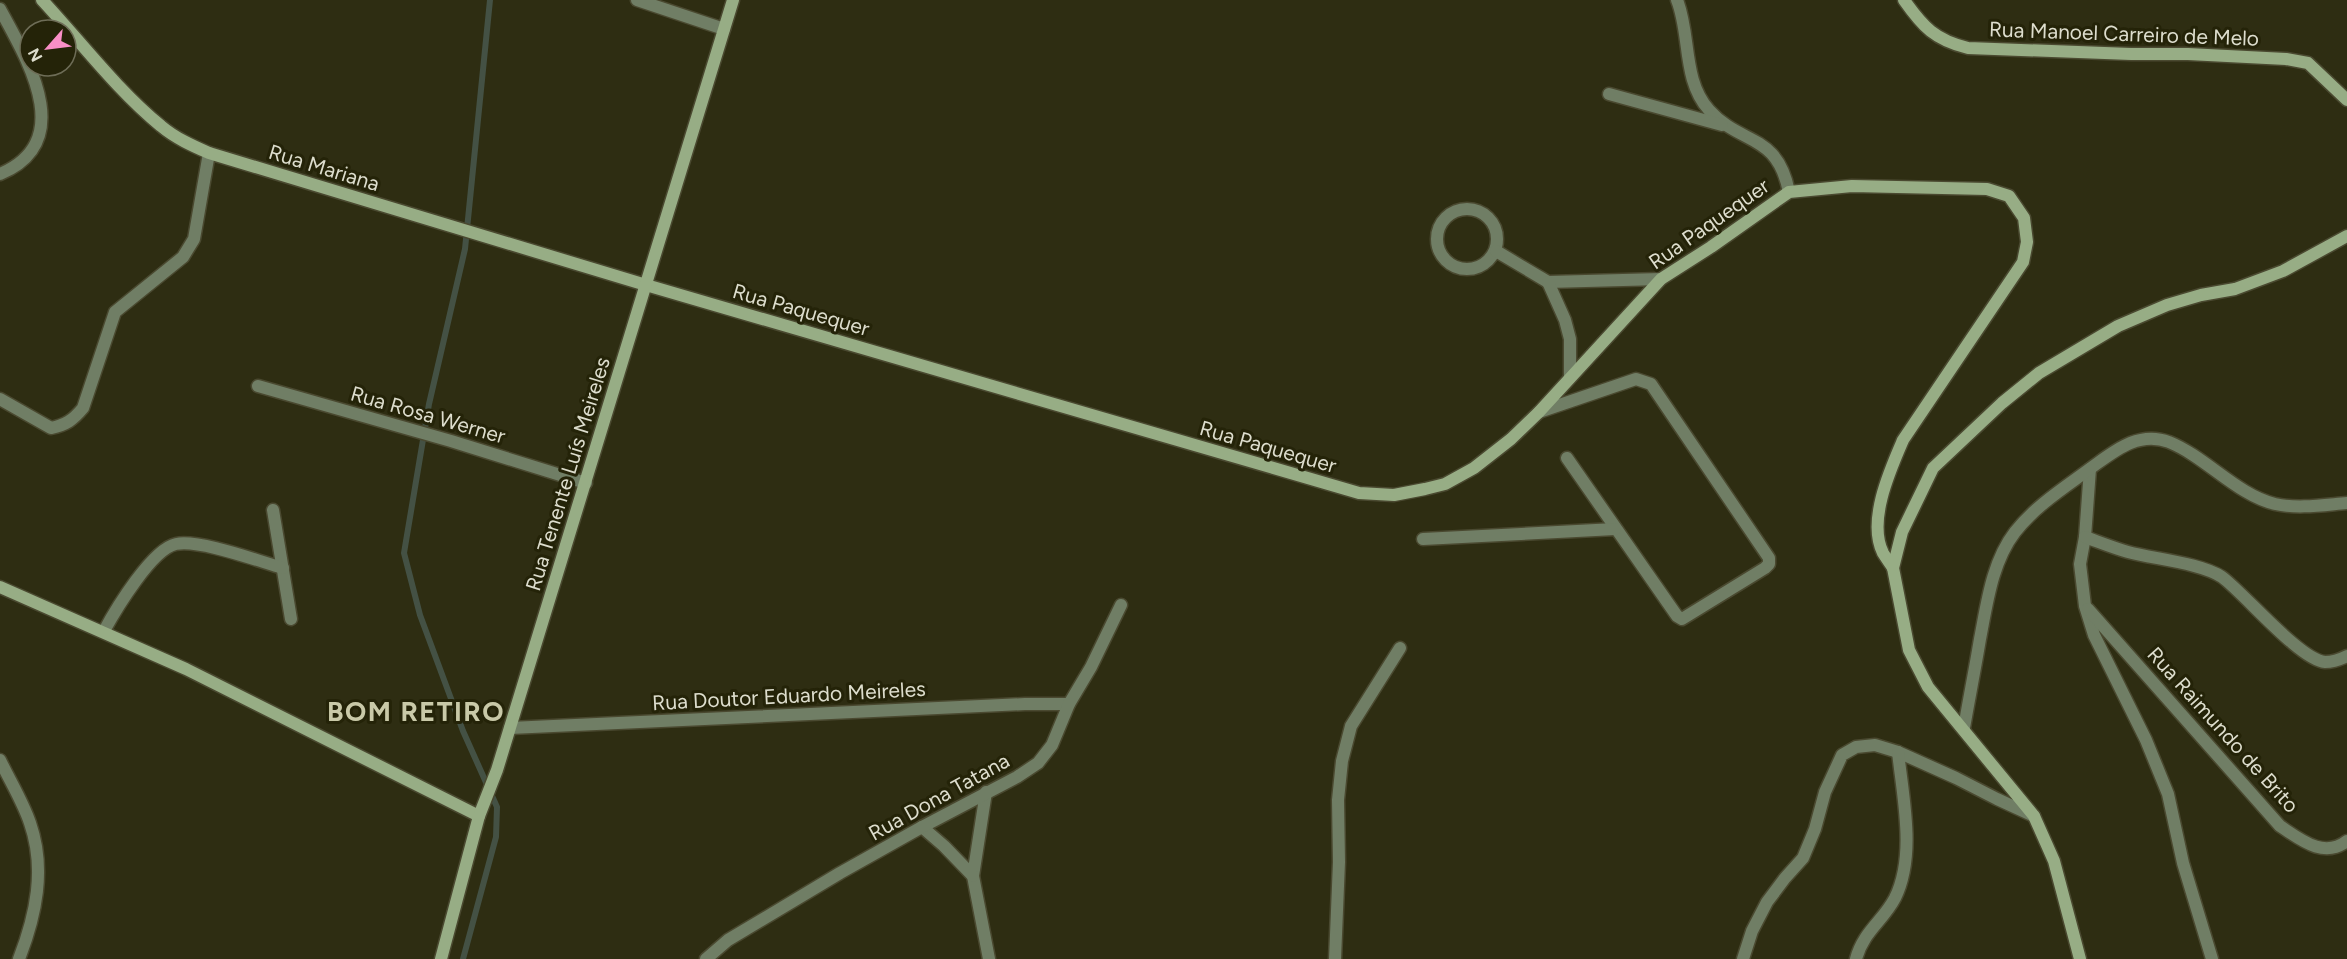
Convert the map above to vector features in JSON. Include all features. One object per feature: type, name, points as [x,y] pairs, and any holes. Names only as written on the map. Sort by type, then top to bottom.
[{"type":"street","name":"Rua Mariana","points":[[42,0],[127,94],[161,127],[209,153],[646,285]]},
{"type":"street","points":[[637,0],[724,29]]},
{"type":"street","name":"Rua Tenente Luís Meireles","points":[[441,959],[479,816],[510,729],[733,0]]},
{"type":"street","points":[[1677,0],[1695,86],[1707,109],[1728,126],[1767,148],[1780,164],[1789,192],[1852,186],[1987,189],[2009,196],[2024,218],[2027,242],[2023,262],[1904,440],[1889,472],[1880,503],[1878,530],[1882,551],[1893,568],[1909,650],[1928,687],[2034,816],[2054,861],[2080,959]]},
{"type":"street","name":"Rua Manoel Carreiro de Melo","points":[[1904,0],[1922,26],[1947,43],[1968,48],[2286,59],[2308,63],[2347,100]]},
{"type":"street","points":[[0,9],[20,45],[41,97],[42,121],[37,141],[26,156],[10,170],[0,174]]},
{"type":"street","points":[[1609,94],[1728,126]]},
{"type":"street","points":[[0,399],[51,428],[65,426],[74,419],[83,408],[115,312],[183,257],[194,239],[209,153]]},
{"type":"street","name":"Rua Paquequer","points":[[646,285],[1359,493],[1394,495],[1445,484],[1474,468],[1511,439],[1539,412],[1661,279],[1789,192]]},
{"type":"street","points":[[1472,208],[1486,214],[1495,226],[1498,241],[1496,250],[1483,265],[1469,270],[1454,267],[1443,258],[1436,244],[1437,230],[1445,217],[1458,209],[1472,208]]},
{"type":"street","points":[[1893,568],[1902,532],[1933,468],[2002,403],[2040,373],[2118,326],[2167,305],[2201,295],[2235,289],[2283,271],[2347,236]]},
{"type":"street","points":[[1496,250],[1548,282],[1661,279]]},
{"type":"street","points":[[1548,282],[1565,320],[1570,339],[1570,377]]},
{"type":"street","points":[[1539,412],[1636,379],[1651,384],[1768,558],[1769,564],[1682,619],[1677,616],[1567,458]]},
{"type":"street","name":"Rua Rosa Werner","points":[[258,386],[451,441],[586,483]]},
{"type":"street","points":[[1964,728],[1992,580],[2002,554],[2014,533],[2039,506],[2117,449],[2136,440],[2151,438],[2168,442],[2192,454],[2254,496],[2273,504],[2298,507],[2347,503]]},
{"type":"street","points":[[2090,469],[2085,537],[2080,564],[2085,606],[2094,635],[2146,740],[2168,794],[2183,863],[2212,959]]},
{"type":"street","points":[[273,510],[291,619]]},
{"type":"street","points":[[1423,539],[1615,529]]},
{"type":"street","points":[[2085,537],[2128,552],[2220,576],[2237,589],[2283,635],[2314,657],[2324,662],[2347,656]]},
{"type":"street","points":[[104,632],[154,557],[175,544],[206,546],[283,568]]},
{"type":"street","points":[[0,587],[240,695],[479,816]]},
{"type":"street","name":"Rua Dona Tatana","points":[[706,959],[728,940],[922,827],[1017,777],[1038,763],[1053,745],[1069,704],[1121,605]]},
{"type":"street","name":"Rua Raimundo de Brito","points":[[2085,606],[2280,826],[2310,846],[2331,850],[2347,841]]},
{"type":"street","points":[[1335,959],[1339,862],[1338,800],[1342,761],[1351,726],[1400,648]]},
{"type":"street","name":"Rua Doutor Eduardo Meireles","points":[[510,729],[1025,704],[1069,704]]},
{"type":"street","points":[[1743,959],[1752,931],[1767,902],[1803,858],[1815,829],[1825,792],[1842,755],[1856,747],[1875,745],[1898,752],[1956,777],[2034,816]]},
{"type":"street","points":[[1856,959],[1860,944],[1894,900],[1906,866],[1905,818],[1898,752]]},
{"type":"street","points":[[0,760],[30,823],[38,861],[38,893],[19,959]]},
{"type":"street","points":[[986,792],[973,876],[989,959]]},
{"type":"street","points":[[922,827],[973,876]]},
{"type":"waterway","points":[[463,959],[496,837],[497,807],[463,731],[420,615],[404,553],[429,404],[465,249],[490,0]]},
{"type":"district","name":"BOM RETIRO","points":[[416,712]]}]
